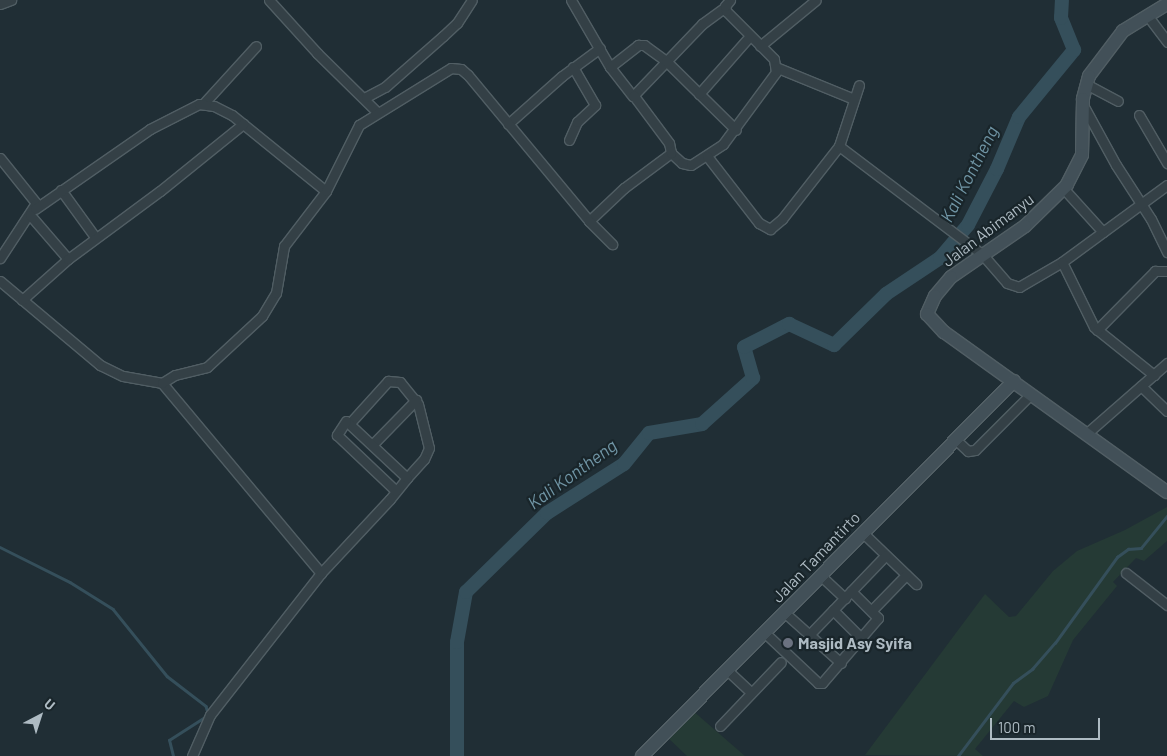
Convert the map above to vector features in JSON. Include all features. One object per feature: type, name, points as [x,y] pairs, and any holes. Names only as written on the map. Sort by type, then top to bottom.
[{"type":"street","points":[[0,4],[10,0]]},
{"type":"street","points":[[270,0],[317,53],[366,97],[377,112]]},
{"type":"street","points":[[366,97],[385,87],[444,36],[472,0]]},
{"type":"street","points":[[570,0],[610,67],[669,142],[671,153],[688,165],[706,156],[736,130],[778,68]]},
{"type":"street","points":[[760,46],[816,0]]},
{"type":"street","points":[[634,96],[714,13],[727,4],[750,36],[776,62],[778,68],[854,99]]},
{"type":"street","name":"Jalan Abimanyu","points":[[1167,4],[1123,31],[1095,67],[1086,84],[1083,105],[1082,154],[1074,174],[1064,189],[1026,226],[965,265],[940,290],[929,308],[928,317],[1014,382],[1167,492]]},
{"type":"street","points":[[1147,16],[1167,42]]},
{"type":"street","points":[[698,94],[750,36]]},
{"type":"street","points":[[610,67],[641,44],[666,62],[736,130]]},
{"type":"street","points":[[204,103],[256,46]]},
{"type":"street","points":[[508,124],[573,67],[600,48]]},
{"type":"street","points":[[569,140],[577,122],[595,105],[573,67]]},
{"type":"street","points":[[0,281],[100,365],[123,376],[162,383],[175,376],[207,366],[258,321],[276,293],[284,246],[326,191],[354,131],[377,112],[455,68],[468,75],[589,221],[612,244]]},
{"type":"street","points":[[1086,84],[1118,101]]},
{"type":"street","points":[[706,156],[759,223],[770,229],[782,219],[839,146],[858,86]]},
{"type":"street","points":[[0,258],[33,212],[62,190],[164,121],[189,107],[204,103],[220,108],[326,191]]},
{"type":"street","points":[[1083,105],[1116,166],[1143,205],[1167,252]]},
{"type":"street","points":[[1139,115],[1167,163]]},
{"type":"street","points":[[22,300],[68,258],[153,197],[242,124]]},
{"type":"street","points":[[839,146],[982,254],[1007,283],[1019,287],[1062,262],[1143,205],[1167,185]]},
{"type":"street","points":[[589,221],[624,188],[671,153]]},
{"type":"street","points":[[0,158],[34,199],[33,212],[68,258]]},
{"type":"street","points":[[1064,189],[1103,232]]},
{"type":"street","points":[[62,190],[95,237]]},
{"type":"street","points":[[1062,262],[1097,330],[1154,374]]},
{"type":"street","points":[[1097,330],[1155,271],[1167,271]]},
{"type":"street","points":[[1086,434],[1167,363]]},
{"type":"street","points":[[192,756],[210,715],[320,574],[426,457],[429,448],[416,400],[400,382],[391,380],[350,423]]},
{"type":"street","name":"Jalan Tamantirto","points":[[642,756],[726,670],[765,634],[955,439],[1014,382]]},
{"type":"street","points":[[162,383],[320,574]]},
{"type":"street","points":[[1141,386],[1167,411]]},
{"type":"street","points":[[955,439],[968,451],[975,450],[1031,394]]},
{"type":"street","points":[[372,444],[416,400]]},
{"type":"street","points":[[396,491],[337,435],[345,422],[350,423],[407,478]]},
{"type":"street","points":[[863,534],[916,584]]},
{"type":"street","points":[[809,634],[885,556]]},
{"type":"street","points":[[1126,573],[1167,605]]},
{"type":"street","points":[[872,610],[906,575]]},
{"type":"street","points":[[765,634],[820,684],[841,663],[878,618],[872,610],[821,576]]},
{"type":"street","points":[[833,610],[862,639]]},
{"type":"street","points":[[785,613],[841,663]]},
{"type":"street","points":[[720,726],[781,662]]},
{"type":"street","points":[[726,670],[751,692]]},
{"type":"green space","points":[[1167,507],[1167,541],[1144,561],[1136,558],[1113,582],[1117,586],[1073,640],[1048,696],[1024,707],[1014,701],[975,749],[983,756],[865,755],[985,594],[1009,617],[1016,616],[1053,571],[1077,551],[1125,530]]},
{"type":"green space","points":[[692,710],[745,756],[687,756],[666,736]]},
{"type":"waterway","name":"Kali Kontheng","points":[[457,756],[457,642],[466,592],[547,513],[624,464],[649,433],[702,424],[753,378],[744,347],[789,324],[834,345],[886,294],[940,258],[968,225],[997,169],[1019,117],[1074,50],[1061,18],[1062,0]]},
{"type":"waterway","points":[[958,756],[1013,683],[1032,669],[1055,643],[1117,557],[1128,549],[1141,548],[1167,516]]},
{"type":"waterway","points":[[0,547],[70,582],[113,609],[167,676],[206,706],[208,713]]},
{"type":"waterway","points":[[173,756],[169,740],[205,717]]},
{"type":"place","name":"Masjid Asy Syifa","points":[[788,643]]}]
